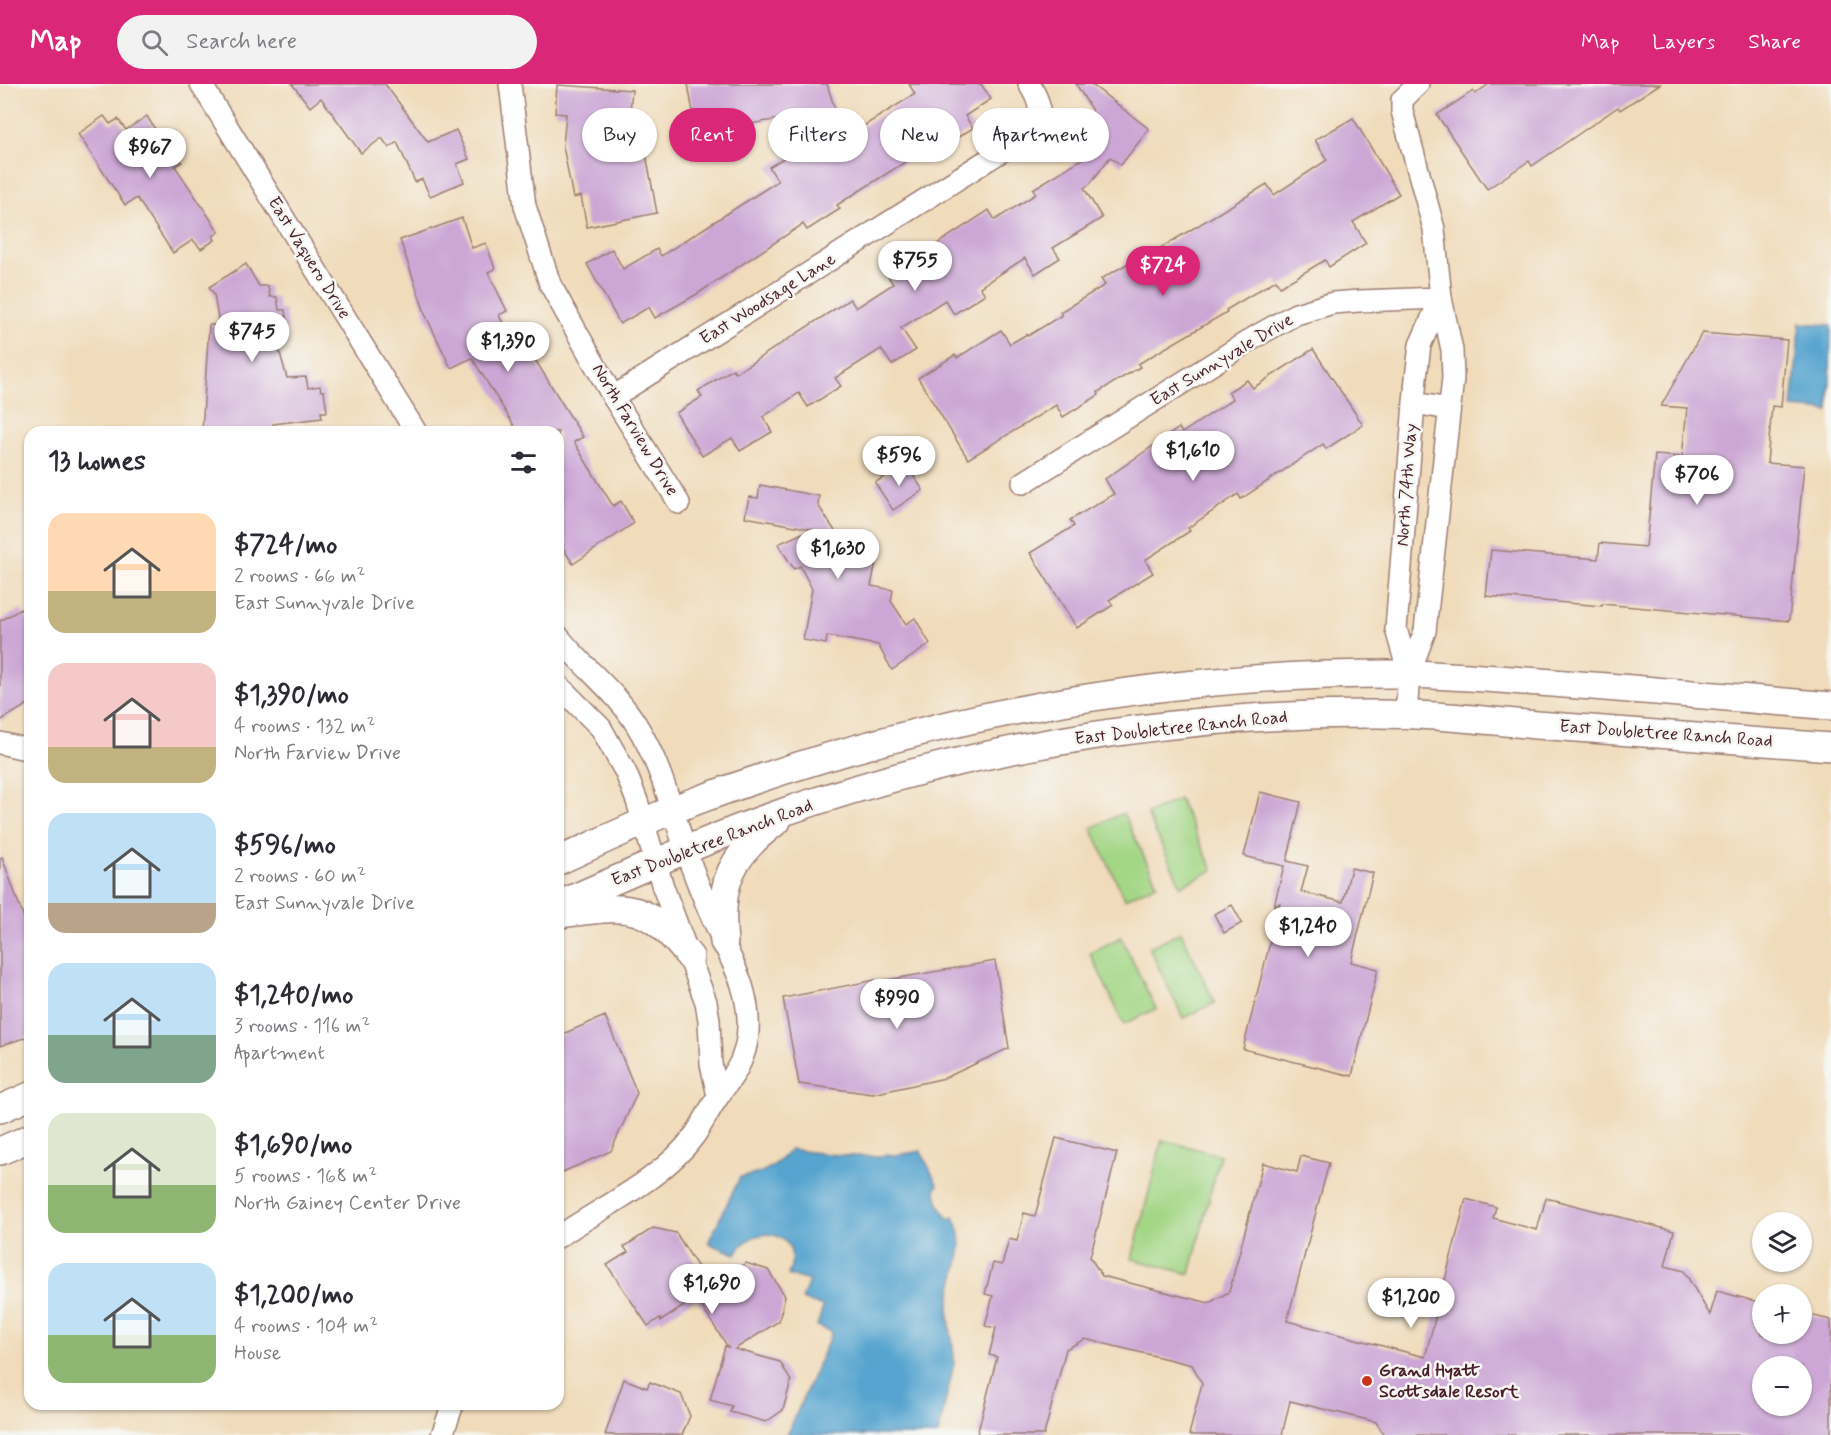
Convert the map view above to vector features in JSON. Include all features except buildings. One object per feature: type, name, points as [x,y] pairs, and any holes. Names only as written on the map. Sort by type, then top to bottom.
[{"type":"main road","points":[[564,858],[672,810],[869,744],[987,715],[1126,692],[1241,680],[1409,674],[1561,683],[1831,706]]},
{"type":"main road","name":"East Doubletree Ranch Road","points":[[564,902],[655,862],[793,809],[876,784],[952,763],[1026,748],[1176,725],[1258,717],[1334,714],[1406,715],[1831,747]]},
{"type":"main road","points":[[724,942],[722,905],[729,872],[755,839],[793,809]]},
{"type":"main road","points":[[564,913],[610,908],[637,910],[666,929],[690,957]]},
{"type":"main road","points":[[0,1109],[24,1099]]},
{"type":"main road","points":[[0,1151],[24,1141]]},
{"type":"street","name":"East Vaquero Drive","points":[[201,84],[412,426]]},
{"type":"street","name":"East Woodsage Lane","points":[[613,397],[1024,137],[1039,117],[1038,99],[1029,84]]},
{"type":"street","name":"North 74th Way","points":[[1406,715],[1409,674],[1425,631],[1453,378],[1452,350],[1441,298],[1434,229],[1402,111],[1402,100],[1418,84]]},
{"type":"street","name":"North Farview Drive","points":[[504,86],[525,206],[550,284],[613,397],[679,503]]},
{"type":"street","name":"North 74th Way","points":[[1409,674],[1396,629],[1414,403],[1420,345],[1441,298]]},
{"type":"street","name":"East Sunnyvale Drive","points":[[1023,483],[1260,334],[1296,314],[1342,302],[1441,298]]},
{"type":"street","points":[[1414,403],[1449,409]]},
{"type":"street","points":[[564,644],[616,697],[636,724],[649,747],[694,875],[744,990],[749,1023],[746,1047],[735,1072],[694,1137],[665,1166],[564,1233]]},
{"type":"street","points":[[578,705],[602,682]]},
{"type":"street","points":[[564,691],[601,728],[626,773],[663,887],[706,1002],[711,1064],[718,1096]]},
{"type":"street","points":[[0,743],[24,749]]},
{"type":"street","points":[[442,1435],[451,1410]]},
{"type":"green space","points":[[1179,799],[1213,870],[1181,886],[1147,814]]},
{"type":"green space","points":[[1123,813],[1157,884],[1125,899],[1091,828]]},
{"type":"green space","points":[[1181,932],[1215,1003],[1183,1018],[1149,947]]},
{"type":"green space","points":[[1121,937],[1156,1009],[1124,1024],[1090,953]]},
{"type":"green space","points":[[1162,1140],[1220,1155],[1190,1274],[1132,1259]]},
{"type":"water","points":[[1800,323],[1831,325],[1829,411],[1792,408]]},
{"type":"water","points":[[790,1149],[855,1156],[921,1151],[938,1186],[935,1189],[939,1204],[948,1219],[954,1217],[961,1241],[949,1313],[954,1364],[938,1435],[787,1435],[832,1332],[817,1326],[823,1307],[802,1299],[809,1281],[788,1275],[792,1260],[790,1249],[784,1240],[765,1234],[754,1237],[744,1243],[736,1254],[708,1243],[740,1177],[768,1169]]},
{"type":"place","name":"Grand Hyatt Scottsdale Resort","points":[[1367,1381]]}]
